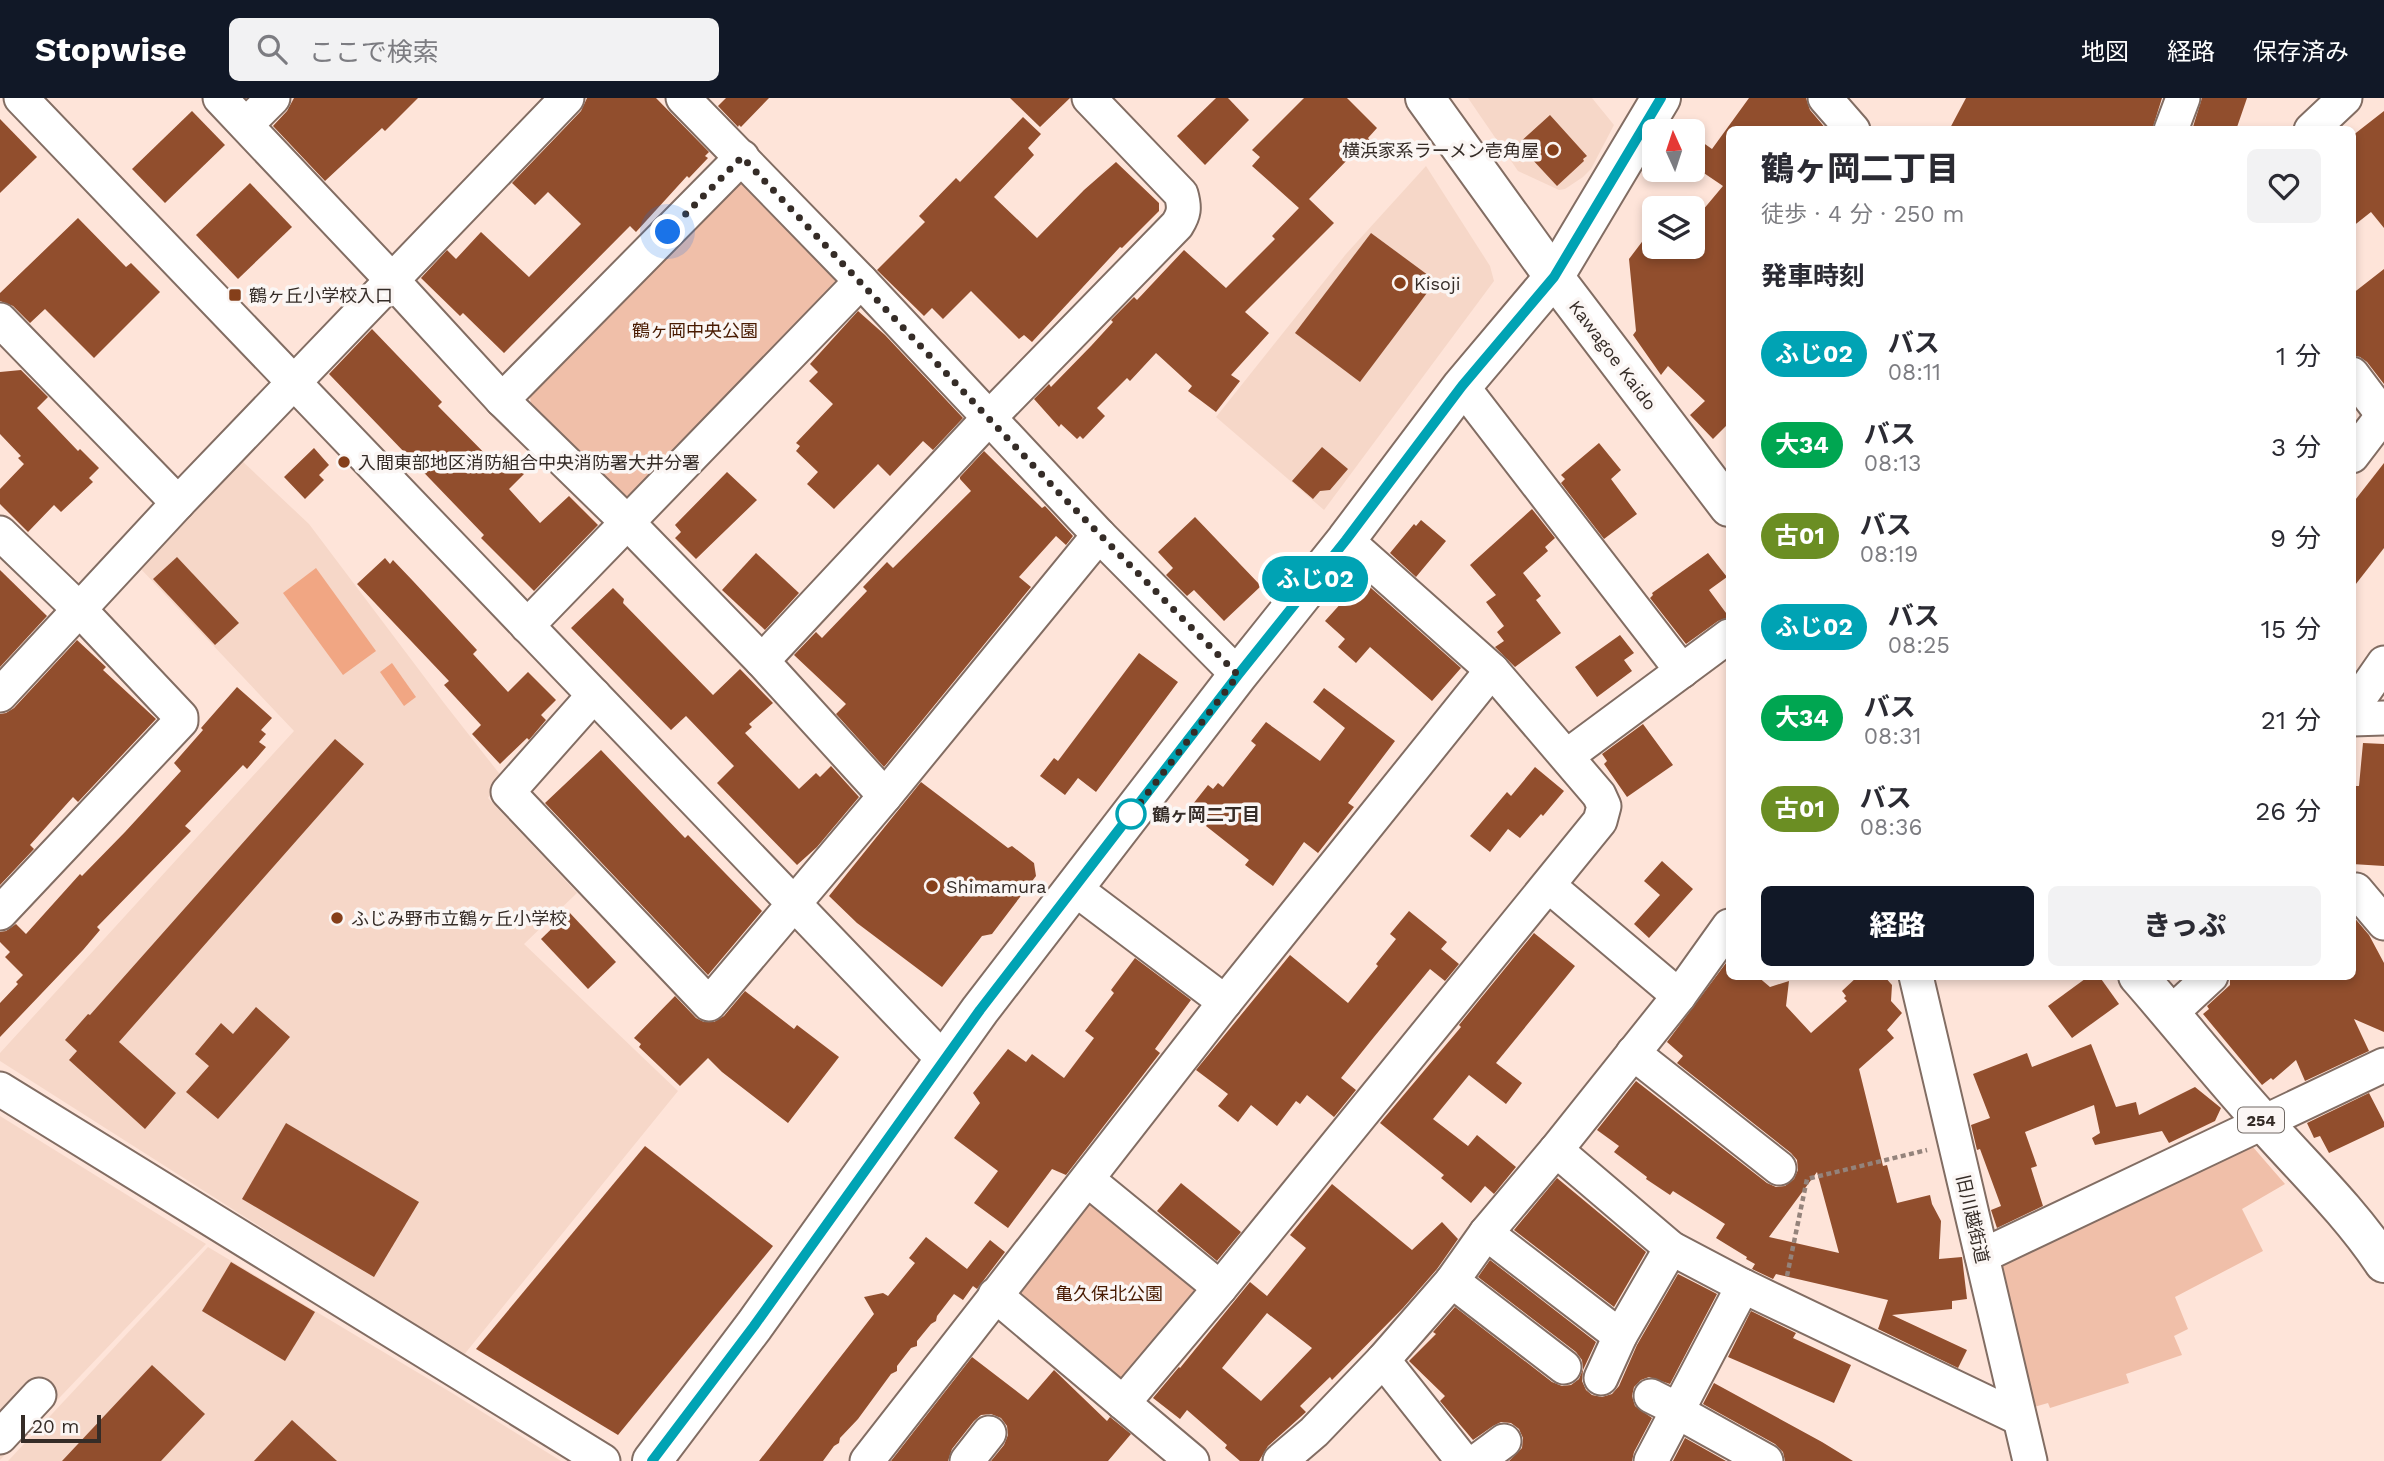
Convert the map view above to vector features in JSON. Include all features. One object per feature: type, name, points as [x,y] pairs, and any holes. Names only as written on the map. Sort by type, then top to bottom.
[{"type":"main road","name":"Kawagoe Kaido","points":[[1425,98],[1554,277],[1726,503]]},
{"type":"main road","points":[[652,1461],[754,1326],[944,1060],[1074,888],[1346,540],[1462,386],[1554,277],[1661,98]]},
{"type":"main road","name":"254","points":[[2142,980],[2263,1122],[2327,1191],[2372,1244],[2384,1263]]},
{"type":"street","points":[[21,98],[944,1060]]},
{"type":"street","points":[[220,98],[502,400],[628,523],[762,661],[885,796]]},
{"type":"street","points":[[246,125],[274,98]]},
{"type":"street","points":[[0,695],[178,503],[567,98]]},
{"type":"street","points":[[683,98],[861,281],[1099,535],[1238,675]]},
{"type":"street","points":[[1825,98],[1850,126]]},
{"type":"street","points":[[2172,126],[2183,98]]},
{"type":"street","points":[[2315,126],[2345,98]]},
{"type":"street","points":[[762,661],[988,419],[1177,225],[1184,214],[1181,194],[1091,99]]},
{"type":"street","points":[[502,400],[742,157]]},
{"type":"street","points":[[527,625],[861,281]]},
{"type":"street","points":[[0,320],[178,503]]},
{"type":"street","points":[[2356,379],[2384,415],[2356,451]]},
{"type":"street","points":[[1462,386],[1682,671]]},
{"type":"street","points":[[0,533],[80,610],[180,713],[181,721],[0,914]]},
{"type":"street","points":[[594,695],[508,792],[709,1004],[885,796],[1099,535]]},
{"type":"street","points":[[1123,1403],[1549,886],[1600,821],[1604,806],[1599,795],[1567,756],[1492,670],[1346,540]]},
{"type":"street","points":[[1567,756],[1726,638]]},
{"type":"street","points":[[2356,703],[2384,663]]},
{"type":"street","points":[[867,1461],[1226,1002],[1492,670]]},
{"type":"street","points":[[2356,719],[2384,718]]},
{"type":"street","points":[[1549,886],[1679,996]]},
{"type":"street","points":[[1074,888],[1226,1002]]},
{"type":"street","points":[[2364,893],[2384,923]]},
{"type":"street","points":[[1280,1461],[1314,1432],[1384,1360],[1452,1281],[1486,1233],[1679,996],[1726,930]]},
{"type":"street","name":"旧川越街道","points":[[1917,980],[2029,1461]]},
{"type":"street","points":[[2171,1013],[2207,980]]},
{"type":"street","points":[[1633,1053],[1779,1168]]},
{"type":"street","points":[[1982,1256],[2384,1065]]},
{"type":"street","points":[[0,1089],[603,1461]]},
{"type":"street","points":[[1556,1150],[1671,1248],[1781,1305],[2019,1418]]},
{"type":"street","points":[[1088,1180],[1220,1288]]},
{"type":"street","points":[[1486,1233],[1620,1336]]},
{"type":"street","points":[[1601,1378],[1620,1336],[1671,1248]]},
{"type":"street","points":[[1452,1281],[1564,1367]]},
{"type":"street","points":[[1651,1461],[1669,1406],[1743,1286]]},
{"type":"street","points":[[995,1295],[1192,1461]]},
{"type":"street","points":[[1384,1360],[1463,1461]]},
{"type":"street","points":[[0,1437],[39,1395]]},
{"type":"street","points":[[1669,1406],[1766,1461]]},
{"type":"street","points":[[967,1461],[989,1433]]},
{"type":"street","points":[[1478,1461],[1504,1441]]},
{"type":"path","points":[[1781,1305],[1807,1179],[1955,1144]]},
{"type":"shaded area","points":[[1468,98],[1592,98],[1614,125],[1591,169],[1565,189],[1559,190],[1518,171]]},
{"type":"shaded area","points":[[1426,166],[1490,266],[1494,281],[1324,510],[1216,417],[1346,254]]},
{"type":"shaded area","name":"ふじみ野市立鶴ヶ丘小学校","points":[[240,459],[309,524],[502,777],[488,798],[577,893],[524,944],[678,1091],[463,1356],[0,1061],[0,1053],[294,731],[139,567]]},
{"type":"shaded area","points":[[316,568],[376,651],[343,675],[283,593]]},
{"type":"shaded area","points":[[392,663],[416,697],[404,706],[380,672]]},
{"type":"shaded area","points":[[0,1116],[206,1244],[0,1460]]},
{"type":"shaded area","points":[[208,1247],[452,1393],[561,1461],[8,1461]]},
{"type":"green space","name":"鶴ヶ岡中央公園","points":[[737,181],[752,182],[839,277],[840,286],[632,499],[618,499],[531,408],[530,396]]},
{"type":"green space","points":[[2246,1139],[2285,1184],[2242,1209],[2263,1251],[2175,1297],[2188,1329],[2174,1336],[2182,1355],[2126,1374],[2129,1383],[2050,1408],[2048,1403],[2034,1407],[1998,1259]]},
{"type":"green space","name":"亀久保北公園","points":[[1100,1201],[1201,1283],[1203,1296],[1131,1384],[1116,1384],[1019,1302],[1016,1288],[1084,1202]]},
{"type":"building","points":[[294,98],[418,98],[385,131],[382,128],[325,181],[273,126],[287,111]]},
{"type":"building","points":[[587,98],[656,98],[709,152],[705,156],[708,158],[689,178],[687,176],[636,232],[630,226],[504,353],[463,313],[460,316],[421,278],[447,250],[456,259],[481,232],[529,277],[581,224],[548,192],[535,205],[512,183],[581,111]]},
{"type":"building","points":[[726,98],[769,98],[738,127],[718,106]]},
{"type":"building","points":[[1010,98],[1070,98],[1040,127]]},
{"type":"building","points":[[1216,98],[1228,98],[1249,120],[1205,165],[1177,136]]},
{"type":"building","points":[[1304,98],[1347,98],[1377,128],[1368,138],[1370,141],[1355,157],[1353,154],[1309,199],[1334,223],[1245,312],[1269,333],[1231,375],[1240,381],[1216,412],[1188,391],[1192,386],[1156,353],[1130,381],[1127,378],[1097,408],[1105,416],[1083,439],[1080,436],[1077,439],[1061,424],[1059,427],[1034,399],[1049,384],[1051,387],[1113,322],[1111,320],[1134,297],[1137,300],[1184,250],[1226,288],[1275,239],[1272,236],[1299,208],[1252,166],[1260,157],[1252,150]]},
{"type":"building","points":[[1749,98],[1806,98],[1810,110],[1824,126],[1729,126]]},
{"type":"building","points":[[1966,98],[2162,98],[2153,126],[1951,126]]},
{"type":"building","points":[[2202,98],[2247,98],[2237,126],[2193,126]]},
{"type":"building","points":[[192,111],[225,145],[165,203],[132,169]]},
{"type":"building","points":[[2384,111],[2384,228],[2371,212],[2356,224],[2356,133]]},
{"type":"building","name":"横浜家系ラーメン壱角屋","points":[[1550,115],[1587,156],[1557,186],[1518,144]]},
{"type":"building","points":[[1023,117],[1041,134],[1028,148],[1034,155],[994,197],[1037,238],[1116,162],[1159,203],[1159,211],[1120,247],[1032,342],[1024,335],[1019,339],[971,291],[943,319],[932,308],[924,316],[877,270],[925,222],[919,216],[956,178],[960,182]]},
{"type":"building","points":[[0,119],[37,157],[0,193]]},
{"type":"building","points":[[1726,130],[1726,426],[1713,439],[1690,415],[1705,401],[1668,366],[1661,375],[1633,335],[1636,331],[1629,259],[1642,242],[1642,259],[1705,259],[1705,207],[1723,186],[1705,174],[1705,144],[1712,149]]},
{"type":"building","points":[[250,183],[292,227],[238,279],[196,235]]},
{"type":"building","points":[[78,218],[126,267],[131,263],[160,292],[94,358],[45,309],[30,323],[13,306],[0,301],[0,293]]},
{"type":"building","points":[[1371,233],[1436,281],[1360,382],[1295,333]]},
{"type":"building","points":[[2384,269],[2384,384],[2367,362],[2356,356],[2356,291]]},
{"type":"building","points":[[858,311],[885,335],[963,418],[933,450],[923,441],[890,476],[878,464],[834,509],[807,484],[818,472],[796,451],[800,446],[796,443],[833,404],[809,381],[818,372],[810,364]]},
{"type":"building","points":[[372,329],[442,402],[438,406],[500,469],[510,460],[524,474],[509,489],[540,523],[569,496],[598,525],[534,591],[481,538],[484,535],[329,374]]},
{"type":"building","points":[[21,370],[48,397],[37,408],[78,451],[80,449],[99,468],[89,478],[93,482],[61,512],[54,505],[28,532],[0,504],[0,489],[24,464],[18,458],[21,456],[0,434],[0,372]]},
{"type":"building","points":[[1599,443],[1621,470],[1611,479],[1637,514],[1604,539],[1561,483],[1565,479],[1561,475]]},
{"type":"building","points":[[1322,447],[1348,469],[1330,490],[1320,491],[1313,499],[1292,481]]},
{"type":"building","points":[[314,448],[329,465],[319,475],[324,480],[305,499],[284,477]]},
{"type":"building","points":[[984,451],[1042,508],[1045,506],[1073,536],[1066,545],[1056,536],[1019,577],[1031,587],[884,767],[836,714],[846,704],[794,655],[816,632],[822,638],[867,591],[863,587],[887,562],[893,568],[971,491],[960,477]]},
{"type":"building","points":[[2384,463],[2384,548],[2356,584],[2356,499]]},
{"type":"building","points":[[727,472],[757,500],[696,559],[675,538],[681,532],[675,525]]},
{"type":"building","points":[[1532,509],[1555,538],[1545,547],[1548,551],[1523,573],[1541,596],[1536,600],[1561,633],[1515,667],[1495,647],[1504,641],[1497,632],[1504,626],[1486,602],[1496,595],[1470,565]]},
{"type":"building","points":[[1195,517],[1261,586],[1224,621],[1194,590],[1187,596],[1166,575],[1173,568],[1158,552]]},
{"type":"building","points":[[1421,520],[1446,541],[1416,577],[1390,553],[1414,524],[1416,526]]},
{"type":"building","points":[[756,553],[799,593],[765,630],[722,590]]},
{"type":"building","points":[[1708,553],[1726,576],[1709,590],[1726,613],[1726,618],[1686,644],[1650,598],[1652,593]]},
{"type":"building","points":[[177,557],[239,623],[215,645],[153,579]]},
{"type":"building","points":[[385,558],[390,564],[393,560],[477,650],[473,654],[508,692],[528,672],[556,700],[541,715],[546,720],[529,740],[527,738],[500,764],[472,734],[481,725],[444,685],[449,681],[357,584]]},
{"type":"building","points":[[0,570],[47,616],[0,667]]},
{"type":"building","points":[[1362,580],[1461,668],[1432,701],[1370,647],[1356,663],[1338,647],[1345,639],[1325,621]]},
{"type":"building","points":[[613,588],[624,599],[623,603],[713,695],[740,669],[773,703],[749,724],[752,727],[745,733],[799,789],[816,773],[820,777],[831,766],[859,797],[817,847],[797,865],[717,783],[734,766],[686,716],[671,730],[571,628]]},
{"type":"building","points":[[1620,635],[1634,653],[1624,660],[1632,671],[1597,697],[1575,667]]},
{"type":"building","points":[[77,640],[106,667],[103,670],[156,719],[78,802],[73,797],[30,845],[34,849],[0,885],[0,714],[14,708]]},
{"type":"building","points":[[1139,653],[1178,682],[1096,792],[1078,778],[1065,795],[1040,776],[1054,758],[1058,761]]},
{"type":"building","points":[[237,687],[272,718],[261,730],[266,734],[259,742],[266,747],[247,769],[243,765],[185,826],[191,831],[97,927],[100,930],[83,950],[0,1037],[0,1003],[23,975],[5,957],[10,952],[0,942],[0,932],[16,924],[26,934],[80,874],[82,876],[125,832],[181,771],[174,763]]},
{"type":"building","points":[[1324,688],[1395,741],[1348,803],[1354,807],[1318,853],[1304,842],[1273,886],[1245,865],[1249,860],[1189,809],[1208,785],[1213,789],[1218,783],[1223,787],[1256,745],[1251,741],[1266,722],[1320,761],[1345,728],[1313,702]]},
{"type":"building","points":[[1643,724],[1673,765],[1627,797],[1604,764],[1607,761],[1602,754]]},
{"type":"building","points":[[335,739],[364,764],[119,1042],[176,1093],[145,1129],[69,1060],[77,1051],[65,1040]]},
{"type":"building","points":[[2363,743],[2384,744],[2384,866],[2356,864],[2356,786],[2359,786]]},
{"type":"building","points":[[601,750],[685,838],[688,835],[762,911],[708,975],[545,803]]},
{"type":"building","points":[[1535,767],[1564,791],[1520,838],[1508,829],[1490,852],[1470,836],[1507,792],[1511,796]]},
{"type":"building","name":"Shimamura","points":[[921,782],[1008,848],[1012,846],[1034,863],[1036,876],[992,934],[982,936],[942,987],[857,923],[829,896]]},
{"type":"building","points":[[1662,861],[1693,889],[1649,938],[1634,924],[1660,895],[1644,881]]},
{"type":"building","points":[[1409,911],[1447,942],[1441,949],[1459,964],[1445,981],[1430,969],[1374,1037],[1341,1078],[1356,1090],[1334,1117],[1307,1095],[1300,1104],[1296,1101],[1277,1126],[1251,1105],[1238,1122],[1218,1106],[1228,1094],[1196,1070],[1290,955],[1348,1003],[1396,939],[1390,934]]},
{"type":"building","points":[[569,912],[616,962],[588,989],[541,939]]},
{"type":"building","points":[[2356,920],[2369,935],[2384,963],[2384,1032],[2354,1019],[2369,1051],[2305,1081],[2296,1060],[2273,1080],[2271,1078],[2262,1085],[2203,1014],[2209,1009],[2207,1006],[2230,985],[2230,980],[2356,980]]},
{"type":"building","points":[[1534,933],[1575,966],[1496,1063],[1522,1083],[1506,1104],[1469,1075],[1433,1119],[1468,1146],[1477,1135],[1516,1167],[1494,1194],[1485,1186],[1471,1203],[1441,1178],[1444,1175],[1380,1123],[1461,1027],[1459,1025]]},
{"type":"building","points":[[1135,958],[1191,1000],[1155,1049],[1160,1053],[1066,1175],[1052,1169],[1008,1228],[974,1203],[998,1171],[954,1138],[980,1103],[973,1093],[1008,1049],[1026,1062],[1032,1054],[1064,1078],[1094,1038],[1085,1031],[1114,993],[1111,990]]},
{"type":"building","points":[[1726,963],[1726,980],[1762,980],[1770,987],[1789,981],[1786,1006],[1811,1033],[1847,1001],[1842,991],[1854,980],[1888,980],[1892,985],[1891,1001],[1902,1013],[1887,1030],[1894,1038],[1859,1069],[1883,1166],[1887,1165],[1897,1203],[1930,1195],[1941,1221],[1939,1259],[1962,1257],[1967,1299],[1952,1301],[1952,1309],[1892,1315],[1967,1350],[1958,1368],[1878,1329],[1888,1300],[1776,1274],[1773,1279],[1752,1269],[1755,1264],[1746,1259],[1747,1257],[1716,1238],[1725,1224],[1673,1191],[1670,1195],[1614,1152],[1619,1146],[1597,1130],[1636,1081],[1767,1183],[1776,1187],[1785,1186],[1794,1179],[1798,1170],[1797,1160],[1791,1153],[1677,1063],[1683,1056],[1667,1042]],"holes":[[[1817,1172],[1839,1253],[1769,1237]]]},
{"type":"building","points":[[2084,980],[2102,980],[2119,1004],[2072,1038],[2048,1006]]},
{"type":"building","points":[[745,991],[794,1029],[797,1025],[839,1057],[788,1123],[708,1058],[680,1086],[639,1047],[641,1044],[634,1038],[675,996],[696,1018],[704,1022],[714,1022],[724,1016]]},
{"type":"building","points":[[256,1007],[290,1037],[218,1119],[186,1092],[209,1066],[195,1054],[221,1023],[233,1034]]},
{"type":"building","points":[[2091,1044],[2116,1107],[2136,1102],[2139,1115],[2195,1087],[2221,1108],[2215,1121],[2169,1143],[2162,1131],[2095,1145],[2092,1138],[2100,1133],[2094,1105],[2025,1132],[2037,1166],[2031,1168],[2043,1206],[1997,1228],[1991,1210],[2001,1206],[1980,1149],[1977,1150],[1971,1125],[1990,1118],[1973,1074],[2027,1053],[2032,1067]]},
{"type":"building","points":[[2369,1093],[2384,1127],[2329,1153],[2320,1136],[2314,1138],[2307,1123]]},
{"type":"building","points":[[286,1123],[419,1202],[374,1277],[242,1199]]},
{"type":"building","points":[[645,1146],[773,1246],[618,1435],[476,1349]]},
{"type":"building","points":[[1557,1178],[1646,1252],[1614,1307],[1514,1230]]},
{"type":"building","points":[[1181,1183],[1241,1232],[1217,1261],[1157,1211]]},
{"type":"building","points":[[1332,1184],[1412,1250],[1442,1222],[1458,1239],[1437,1269],[1403,1308],[1332,1380],[1330,1377],[1300,1406],[1306,1412],[1268,1446],[1259,1461],[1240,1461],[1225,1448],[1227,1445],[1187,1410],[1180,1419],[1153,1398],[1250,1282],[1267,1296],[1306,1248],[1290,1235]],"holes":[[[1267,1313],[1312,1348],[1261,1401],[1222,1368]]]},
{"type":"building","points":[[926,1237],[967,1269],[990,1240],[1005,1252],[977,1289],[973,1286],[963,1300],[954,1294],[936,1321],[917,1341],[917,1346],[911,1348],[897,1366],[897,1371],[891,1374],[823,1461],[759,1461],[874,1314],[864,1297],[883,1293],[888,1296],[915,1263],[909,1258]]},
{"type":"building","points":[[1490,1260],[1596,1342],[1583,1370],[1582,1381],[1592,1395],[1602,1397],[1612,1394],[1619,1386],[1637,1345],[1678,1274],[1717,1294],[1670,1384],[1649,1377],[1634,1387],[1632,1396],[1635,1406],[1652,1418],[1632,1461],[1509,1461],[1522,1448],[1523,1438],[1519,1429],[1511,1423],[1501,1422],[1473,1440],[1440,1401],[1445,1396],[1409,1361],[1436,1334],[1433,1332],[1455,1307],[1552,1382],[1562,1386],[1571,1385],[1579,1379],[1583,1369],[1582,1360],[1576,1352],[1478,1277]]},
{"type":"building","points":[[231,1262],[315,1312],[285,1361],[202,1311]]},
{"type":"building","points":[[1751,1311],[1796,1333],[1793,1338],[1851,1365],[1834,1403],[1728,1357]]},
{"type":"building","points":[[972,1357],[1028,1400],[1054,1370],[1107,1421],[1110,1417],[1131,1434],[1108,1461],[991,1461],[1004,1445],[1008,1435],[1007,1426],[1001,1418],[991,1414],[981,1415],[952,1449],[948,1461],[891,1461]]},
{"type":"building","points":[[152,1365],[205,1414],[161,1461],[62,1461]]},
{"type":"building","points":[[1714,1383],[1853,1461],[1785,1461],[1783,1452],[1775,1444],[1703,1404]]},
{"type":"building","points":[[292,1420],[337,1461],[254,1461]]},
{"type":"building","points":[[1685,1438],[1726,1461],[1673,1461]]},
{"type":"bus line","name":"ふじ02","points":[[652,1461],[754,1326],[980,1010],[1238,675],[1346,540],[1462,386],[1554,277],[1661,98]]},
{"type":"place","name":"横浜家系ラーメン壱角屋","points":[[1553,150]]},
{"type":"place","name":"Kisoji","points":[[1400,283]]},
{"type":"place","name":"鶴ヶ丘小学校入口","points":[[235,295]]},
{"type":"place","name":"入間東部地区消防組合中央消防署大井分署","points":[[344,462]]},
{"type":"place","name":"鶴ヶ岡二丁目","points":[[1131,814]]},
{"type":"place","name":"Shimamura","points":[[932,886]]},
{"type":"place","name":"ふじみ野市立鶴ヶ丘小学校","points":[[337,918]]},
{"type":"route","points":[[668,232],[742,157],[1099,535],[1238,675],[1124,824],[1131,814]]}]
